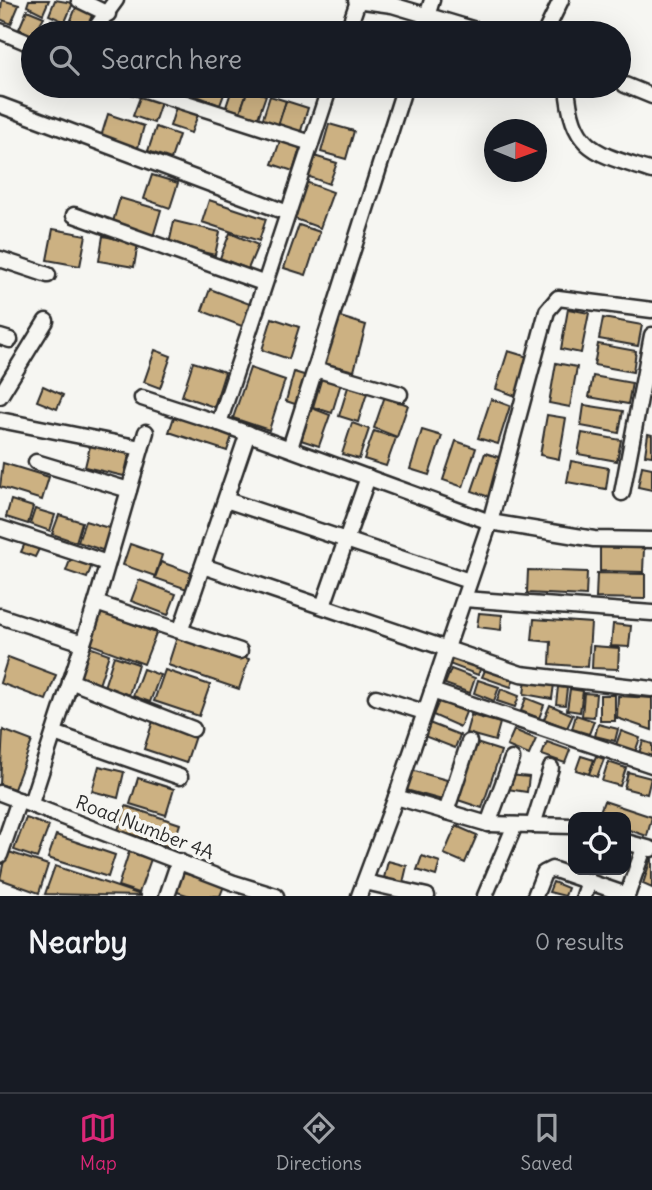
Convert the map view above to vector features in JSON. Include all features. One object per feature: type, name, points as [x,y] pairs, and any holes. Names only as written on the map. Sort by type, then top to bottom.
[{"type":"street","points":[[79,0],[108,14]]},
{"type":"street","points":[[102,21],[116,0]]},
{"type":"street","points":[[351,21],[357,0],[430,7],[460,21]]},
{"type":"street","points":[[551,21],[561,0]]},
{"type":"street","points":[[0,32],[21,40]]},
{"type":"street","points":[[631,87],[652,96]]},
{"type":"street","points":[[170,98],[311,143]]},
{"type":"street","points":[[219,422],[326,98]]},
{"type":"street","points":[[290,448],[401,98]]},
{"type":"street","points":[[568,98],[569,116],[584,142],[601,155],[652,171]]},
{"type":"street","points":[[0,105],[288,213]]},
{"type":"street","points":[[74,215],[263,283]]},
{"type":"street","points":[[0,259],[48,275]]},
{"type":"street","points":[[427,896],[362,889],[490,522],[547,310],[558,298],[652,310]]},
{"type":"street","points":[[0,396],[46,321]]},
{"type":"street","points":[[622,493],[652,335]]},
{"type":"street","points":[[315,369],[400,394]]},
{"type":"street","points":[[142,398],[219,422],[490,522],[594,539],[652,540]]},
{"type":"street","points":[[0,420],[141,448]]},
{"type":"street","points":[[0,855],[54,733],[96,603],[146,432]]},
{"type":"street","points":[[181,629],[248,433]]},
{"type":"street","points":[[36,461],[129,490]]},
{"type":"street","points":[[323,606],[368,477]]},
{"type":"street","points":[[226,500],[469,581]]},
{"type":"street","points":[[0,528],[107,563]]},
{"type":"street","points":[[203,566],[521,674],[652,689]]},
{"type":"street","points":[[464,599],[652,613]]},
{"type":"street","points":[[96,603],[181,629],[240,651]]},
{"type":"street","points":[[0,616],[82,643]]},
{"type":"street","points":[[70,681],[193,729]]},
{"type":"street","points":[[432,691],[652,765]]},
{"type":"street","points":[[376,697],[424,712]]},
{"type":"street","points":[[54,733],[180,776]]},
{"type":"street","points":[[446,812],[469,742]]},
{"type":"street","points":[[488,824],[512,759]]},
{"type":"street","points":[[533,825],[551,768]]},
{"type":"street","name":"Road Number 4A","points":[[0,793],[179,861],[232,890],[276,896]]},
{"type":"street","points":[[396,797],[488,824],[568,826]]},
{"type":"street","points":[[485,896],[515,825]]},
{"type":"street","points":[[535,896],[547,870],[555,869],[627,895],[648,849],[631,844]]},
{"type":"street","points":[[167,896],[179,861]]},
{"type":"street","points":[[584,896],[589,881]]},
{"type":"building","points":[[2,0],[19,5],[11,24],[0,19]]},
{"type":"building","points":[[29,0],[49,0],[43,14],[27,6]]},
{"type":"building","points":[[55,0],[73,3],[65,21],[49,15]]},
{"type":"building","points":[[77,5],[93,13],[90,21],[71,21]]},
{"type":"building","points":[[27,10],[44,17],[42,21],[22,21]]},
{"type":"building","points":[[140,98],[162,99],[154,123],[133,116]]},
{"type":"building","points":[[202,98],[223,98],[220,105]]},
{"type":"building","points":[[229,98],[245,98],[240,112],[226,107]]},
{"type":"building","points":[[245,98],[265,98],[258,118],[240,112]]},
{"type":"building","points":[[269,98],[286,101],[278,126],[262,121]]},
{"type":"building","points":[[286,101],[308,108],[300,134],[278,126]]},
{"type":"building","points":[[177,104],[199,112],[191,133],[170,126]]},
{"type":"building","points":[[108,114],[144,126],[137,151],[100,140]]},
{"type":"building","points":[[329,124],[354,131],[346,159],[321,152]]},
{"type":"building","points":[[156,127],[179,135],[171,159],[148,151]]},
{"type":"building","points":[[280,141],[300,148],[293,171],[272,164]]},
{"type":"building","points":[[314,156],[337,163],[329,184],[307,176]]},
{"type":"building","points":[[152,175],[178,183],[170,208],[144,199]]},
{"type":"building","points":[[303,181],[333,192],[320,228],[290,217]]},
{"type":"building","points":[[120,198],[161,210],[153,237],[112,225]]},
{"type":"building","points":[[209,200],[266,219],[259,241],[202,222]]},
{"type":"building","points":[[174,221],[220,232],[215,255],[169,244]]},
{"type":"building","points":[[299,225],[320,232],[306,275],[284,268]]},
{"type":"building","points":[[53,229],[86,235],[80,266],[47,260]]},
{"type":"building","points":[[230,233],[258,245],[248,269],[220,258]]},
{"type":"building","points":[[103,236],[138,243],[134,267],[99,261]]},
{"type":"building","points":[[210,289],[255,306],[247,328],[202,311]]},
{"type":"building","points":[[568,309],[589,313],[581,353],[561,349]]},
{"type":"building","points":[[337,316],[366,325],[354,371],[324,363]]},
{"type":"building","points":[[272,318],[299,327],[289,359],[262,350]]},
{"type":"building","points":[[603,318],[642,325],[638,346],[599,339]]},
{"type":"building","points":[[598,344],[636,351],[633,372],[594,365]]},
{"type":"building","points":[[155,350],[171,356],[160,388],[144,382]]},
{"type":"building","points":[[508,351],[528,357],[516,396],[496,389]]},
{"type":"building","points":[[193,362],[225,372],[214,407],[182,396]]},
{"type":"building","points":[[556,363],[577,367],[570,407],[549,403]]},
{"type":"building","points":[[250,368],[285,380],[269,430],[233,418]]},
{"type":"building","points":[[294,372],[307,376],[298,405],[286,401]]},
{"type":"building","points":[[593,376],[632,383],[628,404],[589,397]]},
{"type":"building","points":[[322,377],[341,383],[332,413],[313,407]]},
{"type":"building","points":[[43,386],[63,395],[57,409],[37,401]]},
{"type":"building","points":[[348,387],[367,393],[358,422],[339,416]]},
{"type":"building","points":[[385,396],[408,405],[397,437],[374,428]]},
{"type":"building","points":[[491,399],[510,406],[498,444],[478,438]]},
{"type":"building","points":[[584,405],[623,411],[619,433],[581,426]]},
{"type":"building","points":[[312,408],[330,415],[319,446],[301,440]]},
{"type":"building","points":[[175,414],[233,433],[227,451],[169,432]]},
{"type":"building","points":[[547,415],[566,418],[559,459],[540,455]]},
{"type":"building","points":[[352,423],[369,429],[359,459],[342,454]]},
{"type":"building","points":[[422,430],[442,436],[429,475],[410,469]]},
{"type":"building","points":[[374,431],[396,438],[386,466],[364,459]]},
{"type":"building","points":[[582,433],[621,440],[617,461],[578,454]]},
{"type":"building","points":[[648,434],[652,435],[652,456],[645,455]]},
{"type":"building","points":[[456,441],[476,448],[463,487],[443,480]]},
{"type":"building","points":[[91,442],[130,451],[124,476],[85,467]]},
{"type":"building","points":[[485,453],[505,459],[492,498],[472,491]]},
{"type":"building","points":[[571,461],[609,468],[606,489],[567,482]]},
{"type":"building","points":[[3,463],[49,477],[42,500],[0,487]]},
{"type":"building","points":[[642,466],[652,468],[652,490],[638,487]]},
{"type":"building","points":[[11,500],[33,507],[28,524],[6,517]]},
{"type":"building","points":[[35,509],[55,515],[50,531],[30,524]]},
{"type":"building","points":[[59,515],[82,522],[76,542],[52,534]]},
{"type":"building","points":[[85,521],[112,529],[105,551],[78,542]]},
{"type":"building","points":[[26,541],[40,547],[35,557],[21,552]]},
{"type":"building","points":[[130,544],[162,555],[155,576],[123,565]]},
{"type":"building","points":[[600,547],[644,548],[643,572],[600,571]]},
{"type":"building","points":[[72,555],[93,562],[87,578],[66,571]]},
{"type":"building","points":[[161,562],[192,573],[187,589],[155,578]]},
{"type":"building","points":[[528,570],[587,572],[586,596],[527,593]]},
{"type":"building","points":[[597,573],[645,574],[645,599],[596,598]]},
{"type":"building","points":[[139,580],[176,594],[168,615],[131,601]]},
{"type":"building","points":[[97,610],[156,633],[144,664],[85,642]]},
{"type":"building","points":[[479,613],[502,615],[501,630],[477,627]]},
{"type":"building","points":[[534,619],[591,623],[588,667],[550,664],[551,642],[532,640]]},
{"type":"building","points":[[613,624],[631,626],[629,647],[611,646]]},
{"type":"building","points":[[178,634],[249,659],[239,689],[168,665]]},
{"type":"building","points":[[86,646],[109,654],[98,688],[74,680]]},
{"type":"building","points":[[593,646],[619,648],[618,669],[592,668]]},
{"type":"building","points":[[452,655],[481,667],[478,675],[449,664]]},
{"type":"building","points":[[114,656],[138,664],[129,695],[104,687]]},
{"type":"building","points":[[8,657],[56,675],[46,700],[0,683]]},
{"type":"building","points":[[486,668],[514,678],[511,687],[482,677]]},
{"type":"building","points":[[143,669],[160,675],[150,702],[133,696]]},
{"type":"building","points":[[451,669],[475,678],[470,693],[445,684]]},
{"type":"building","points":[[165,670],[210,685],[199,716],[154,701]]},
{"type":"building","points":[[526,679],[554,684],[552,699],[524,694]]},
{"type":"building","points":[[478,680],[499,687],[494,701],[474,693]]},
{"type":"building","points":[[558,687],[567,688],[565,705],[556,704]]},
{"type":"building","points":[[501,689],[519,696],[515,707],[497,701]]},
{"type":"building","points":[[570,689],[583,691],[580,712],[567,710]]},
{"type":"building","points":[[584,693],[596,694],[594,717],[582,716]]},
{"type":"building","points":[[600,695],[615,695],[615,721],[600,721]]},
{"type":"building","points":[[618,696],[652,698],[652,730],[617,718]]},
{"type":"building","points":[[526,698],[544,705],[539,718],[521,711]]},
{"type":"building","points":[[439,701],[466,712],[460,727],[433,715]]},
{"type":"building","points":[[550,705],[573,715],[567,728],[544,719]]},
{"type":"building","points":[[471,715],[500,723],[495,741],[466,733]]},
{"type":"building","points":[[576,715],[594,721],[589,734],[572,729]]},
{"type":"building","points":[[153,721],[195,736],[186,763],[144,749]]},
{"type":"building","points":[[429,723],[460,735],[455,748],[424,736]]},
{"type":"building","points":[[598,724],[618,729],[615,741],[595,736]]},
{"type":"building","points":[[3,730],[32,741],[14,789],[0,784]]},
{"type":"building","points":[[514,730],[536,739],[529,755],[507,746]]},
{"type":"building","points":[[621,731],[640,738],[635,752],[616,745]]},
{"type":"building","points":[[643,741],[652,744],[652,758],[639,753]]},
{"type":"building","points":[[473,742],[501,751],[482,808],[455,799]]},
{"type":"building","points":[[547,742],[570,750],[565,763],[542,755]]},
{"type":"building","points":[[581,756],[594,760],[589,774],[576,770]]},
{"type":"building","points":[[596,756],[604,759],[597,777],[589,774]]},
{"type":"building","points":[[608,762],[626,768],[620,786],[602,781]]},
{"type":"building","points":[[99,766],[124,772],[118,798],[92,791]]},
{"type":"building","points":[[411,770],[447,780],[442,800],[406,790]]},
{"type":"building","points":[[628,772],[651,778],[647,794],[624,788]]},
{"type":"building","points":[[509,775],[529,777],[527,792],[507,789]]},
{"type":"building","points":[[138,778],[174,789],[166,815],[130,804]]},
{"type":"building","points":[[604,801],[652,817],[647,836],[631,831],[631,812],[600,812]]},
{"type":"building","points":[[126,806],[180,824],[172,848],[118,830]]},
{"type":"building","points":[[26,818],[49,826],[37,858],[14,850]]},
{"type":"building","points":[[456,826],[477,835],[465,863],[444,854]]},
{"type":"building","points":[[56,835],[115,855],[108,877],[48,858]]},
{"type":"building","points":[[6,851],[48,865],[39,893],[0,879]]},
{"type":"building","points":[[129,852],[151,859],[139,893],[118,886]]},
{"type":"building","points":[[652,855],[652,888],[643,884]]},
{"type":"building","points":[[422,856],[440,862],[436,876],[417,870]]},
{"type":"building","points":[[388,861],[407,866],[403,883],[384,878]]},
{"type":"building","points":[[55,866],[141,895],[141,896],[45,894]]},
{"type":"building","points":[[180,872],[224,886],[220,896],[190,896],[174,891]]},
{"type":"building","points":[[553,882],[568,888],[565,896],[549,892]]}]
